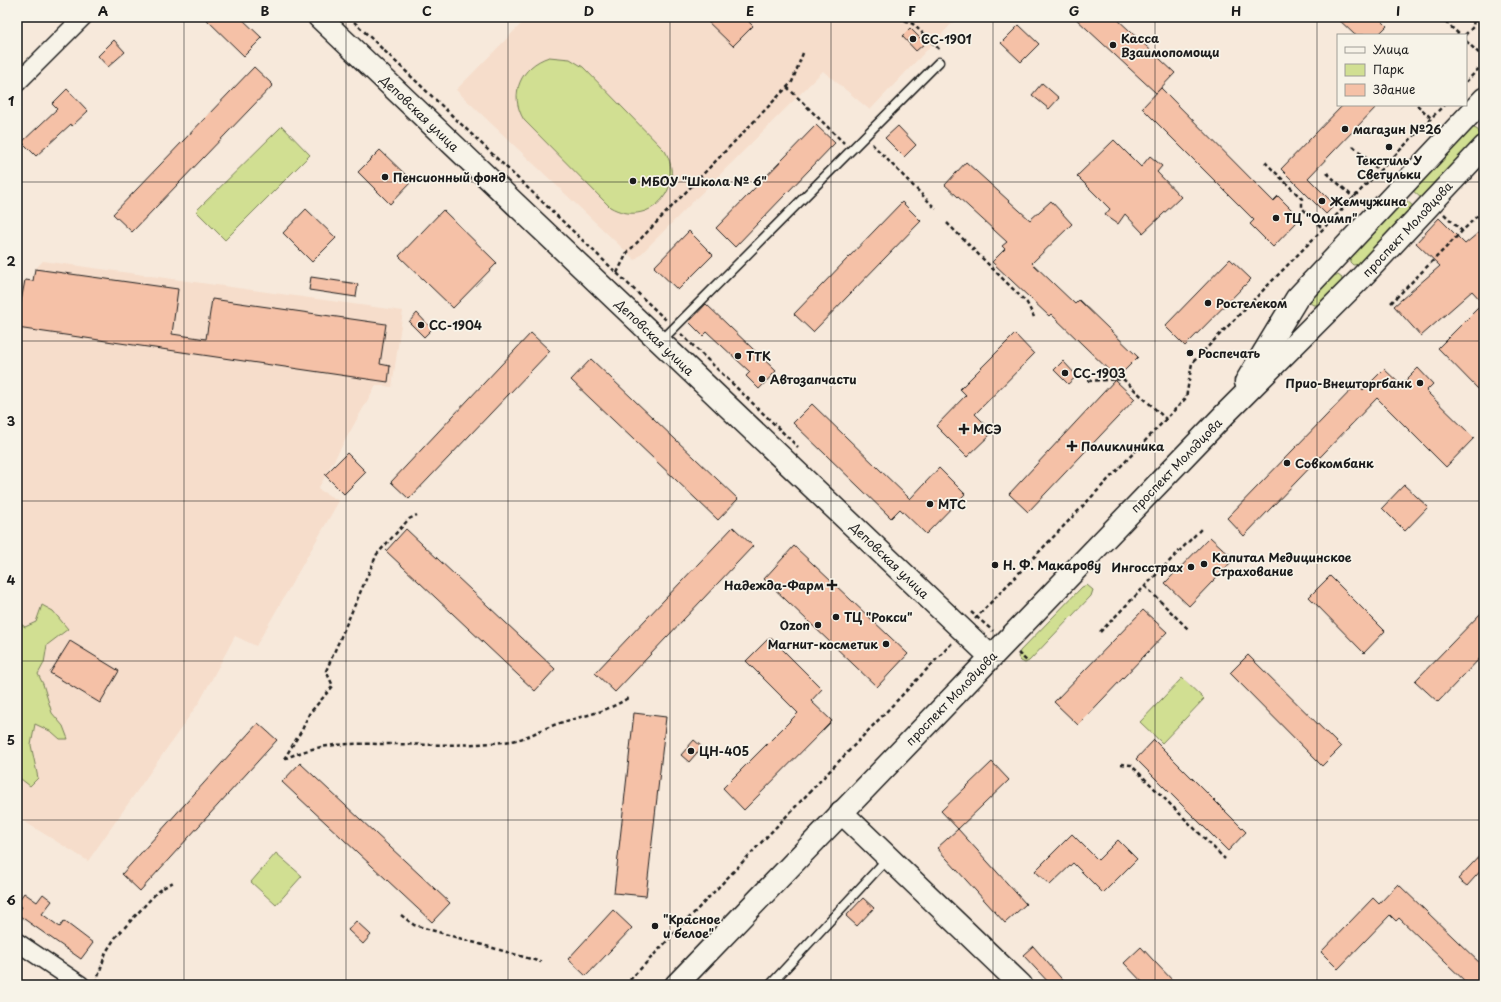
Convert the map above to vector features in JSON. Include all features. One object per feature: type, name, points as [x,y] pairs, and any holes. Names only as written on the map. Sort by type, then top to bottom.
[{"type":"main road","name":"Деповская улица","points":[[319,17],[612,282],[998,649]]},
{"type":"main road","name":"проспект Молодцова","points":[[1226,412],[1297,298],[1484,99]]},
{"type":"main road","name":"проспект Молодцова","points":[[676,985],[1226,412],[1359,280],[1484,147]]},
{"type":"main road","points":[[841,812],[1021,985]]},
{"type":"street","points":[[17,83],[83,17]]},
{"type":"street","points":[[17,942],[81,985]]},
{"type":"lane","points":[[667,335],[942,59]]},
{"type":"lane","points":[[770,985],[834,918],[888,857]]},
{"type":"path","points":[[349,17],[612,282],[667,335],[799,447]]},
{"type":"path","points":[[898,17],[913,24],[942,59]]},
{"type":"path","points":[[1440,17],[1459,34]]},
{"type":"path","points":[[1466,34],[1473,27],[1474,17]]},
{"type":"path","points":[[1467,42],[1484,58]]},
{"type":"path","points":[[612,282],[627,253],[792,82],[802,53]]},
{"type":"path","points":[[1467,81],[1484,63]]},
{"type":"path","points":[[787,86],[851,150]]},
{"type":"path","points":[[1418,106],[1431,118]]},
{"type":"path","points":[[625,985],[1186,398],[1192,363],[1443,106]]},
{"type":"path","points":[[865,136],[936,209]]},
{"type":"path","points":[[1353,146],[1380,171]]},
{"type":"path","points":[[1265,162],[1302,199],[1302,208],[1323,229]]},
{"type":"path","points":[[1327,173],[1354,198]]},
{"type":"path","points":[[1391,303],[1463,232],[1484,209]]},
{"type":"path","points":[[1438,216],[1442,212],[1463,232]]},
{"type":"path","points":[[947,223],[1028,303],[1034,317]]},
{"type":"path","points":[[1088,381],[1123,380],[1166,418]]},
{"type":"path","points":[[417,514],[409,519],[377,554],[326,671],[333,686],[309,714],[302,730],[284,759],[301,751],[336,743],[459,744],[514,740],[555,725],[612,708],[628,698]]},
{"type":"path","points":[[1100,632],[1202,529]]},
{"type":"path","points":[[1145,586],[1188,629]]},
{"type":"path","points":[[966,607],[970,624],[998,649],[1028,662]]},
{"type":"path","points":[[1121,764],[1131,764],[1225,859]]},
{"type":"path","points":[[95,985],[106,952],[115,938],[158,891],[175,881]]},
{"type":"path","points":[[401,915],[414,925],[541,962]]},
{"type":"shaded area","name":"МБОУ \"Школа № 6\"","points":[[528,17],[958,17],[870,110],[823,71],[635,260],[456,90]]},
{"type":"shaded area","points":[[43,261],[403,311],[392,387],[376,385],[318,489],[339,501],[256,646],[235,636],[200,701],[88,861],[17,817],[17,288],[25,280],[33,281],[35,269]]},
{"type":"green space","points":[[549,57],[570,59],[583,67],[665,151],[671,165],[671,179],[667,191],[660,202],[650,209],[638,213],[624,212],[610,207],[524,120],[519,110],[517,100],[517,91],[520,82],[531,67],[539,61]]},
{"type":"green space","points":[[282,126],[310,155],[225,240],[196,211]]},
{"type":"green space","points":[[1474,128],[1478,130],[1480,136],[1479,139],[1422,199],[1411,189],[1468,129]]},
{"type":"green space","points":[[1405,199],[1414,207],[1360,264],[1353,265],[1350,262],[1350,257]]},
{"type":"green space","points":[[1332,275],[1338,275],[1342,278],[1341,284],[1319,305],[1313,305],[1309,302],[1310,297]]},
{"type":"green space","points":[[1087,585],[1093,590],[1091,596],[1029,661],[1025,663],[1021,661],[1018,657],[1020,651],[1082,587]]},
{"type":"green space","points":[[42,605],[53,611],[68,629],[47,645],[44,663],[38,674],[43,684],[52,713],[63,726],[68,739],[60,739],[52,732],[35,724],[31,745],[38,778],[30,786],[17,776],[17,621],[25,627],[36,622]]},
{"type":"green space","points":[[1182,678],[1204,699],[1162,743],[1140,722]]},
{"type":"green space","points":[[276,853],[302,876],[276,905],[251,882]]},
{"type":"building","points":[[204,17],[240,17],[262,38],[244,56]]},
{"type":"building","points":[[703,17],[744,17],[753,26],[733,46]]},
{"type":"building","points":[[1074,17],[1115,17],[1175,73],[1156,93]]},
{"type":"building","points":[[1336,17],[1378,17],[1387,26],[1379,34],[1354,34]]},
{"type":"building","points":[[1019,25],[1039,44],[1021,62],[1001,43]]},
{"type":"building","name":"СС-1901","points":[[910,28],[925,43],[916,51],[902,36]]},
{"type":"building","points":[[114,40],[125,52],[108,67],[98,56]]},
{"type":"building","points":[[254,67],[273,85],[132,232],[113,214]]},
{"type":"building","points":[[1042,83],[1059,98],[1049,109],[1032,95]]},
{"type":"building","points":[[1161,88],[1273,201],[1278,196],[1295,213],[1296,223],[1273,247],[1250,224],[1254,220],[1142,108]]},
{"type":"building","points":[[67,89],[88,111],[72,126],[71,124],[36,156],[22,142],[57,109],[52,104]]},
{"type":"building","points":[[1342,106],[1377,106],[1308,178],[1335,205],[1326,214],[1281,169]]},
{"type":"building","points":[[816,125],[835,143],[735,247],[716,228]]},
{"type":"building","points":[[898,126],[916,145],[904,157],[885,138]]},
{"type":"building","points":[[1114,140],[1141,167],[1150,156],[1162,166],[1157,172],[1181,197],[1143,233],[1125,214],[1118,224],[1105,215],[1110,209],[1077,176]]},
{"type":"building","name":"Пенсионный фонд","points":[[380,150],[412,181],[390,204],[358,172]]},
{"type":"building","points":[[966,162],[1030,220],[1051,201],[1072,224],[1032,263],[1075,304],[1079,300],[1138,357],[1117,378],[1051,314],[1049,316],[992,262],[1005,249],[1002,246],[1007,242],[945,185]]},
{"type":"building","points":[[902,202],[921,221],[813,332],[794,314]]},
{"type":"building","points":[[306,209],[336,238],[312,262],[283,233]]},
{"type":"building","points":[[443,210],[497,263],[453,308],[399,256]]},
{"type":"building","points":[[1439,218],[1465,244],[1484,228],[1484,385],[1479,390],[1438,348],[1483,303],[1472,291],[1421,336],[1394,306],[1440,266],[1416,243]]},
{"type":"building","points":[[689,231],[713,255],[678,290],[654,267]]},
{"type":"building","name":"Ростелеком","points":[[1230,259],[1251,279],[1185,346],[1165,326]]},
{"type":"building","points":[[35,269],[178,289],[172,334],[206,339],[212,299],[386,324],[380,364],[390,366],[388,382],[17,328],[17,312],[19,312],[25,280],[33,281]]},
{"type":"building","points":[[311,277],[358,284],[356,297],[309,290]]},
{"type":"building","points":[[706,304],[776,371],[759,389],[746,376],[750,372],[707,332],[703,336],[689,322]]},
{"type":"building","name":"СС-1904","points":[[417,313],[432,329],[424,337],[409,322]]},
{"type":"building","points":[[531,333],[550,351],[409,499],[391,482]]},
{"type":"building","points":[[1015,334],[1034,354],[975,414],[993,432],[967,457],[936,426],[966,395],[960,389]]},
{"type":"building","points":[[591,359],[738,499],[718,520],[571,380]]},
{"type":"building","name":"СС-1903","points":[[1063,361],[1077,376],[1068,384],[1054,370]]},
{"type":"building","points":[[1418,368],[1433,384],[1426,391],[1474,438],[1446,467],[1377,398],[1244,536],[1227,518],[1357,384],[1363,390],[1384,369],[1401,385]]},
{"type":"building","name":"Поликлиника","points":[[1115,380],[1135,399],[1028,512],[1009,494]]},
{"type":"building","points":[[812,404],[910,499],[939,468],[965,494],[926,534],[900,509],[891,518],[793,423]]},
{"type":"building","points":[[347,453],[366,472],[344,494],[325,475]]},
{"type":"building","points":[[1404,485],[1428,507],[1405,531],[1382,508]]},
{"type":"building","points":[[733,527],[753,546],[615,692],[595,673]]},
{"type":"building","points":[[406,529],[555,669],[535,691],[386,551]]},
{"type":"building","points":[[1210,537],[1234,559],[1189,606],[1165,583]]},
{"type":"building","name":"ТЦ \"Рокси\"","points":[[794,546],[908,654],[877,687],[764,579]]},
{"type":"building","points":[[1330,576],[1385,631],[1364,653],[1309,597]]},
{"type":"building","points":[[1143,610],[1167,632],[1078,725],[1054,702]]},
{"type":"building","points":[[1484,610],[1484,654],[1438,702],[1415,681]]},
{"type":"building","points":[[770,637],[822,689],[811,701],[832,721],[744,810],[723,788],[798,713],[746,661]]},
{"type":"building","points":[[70,641],[119,671],[100,703],[50,673]]},
{"type":"building","points":[[1248,655],[1341,747],[1322,766],[1230,673]]},
{"type":"building","points":[[634,713],[666,717],[646,896],[614,893]]},
{"type":"building","points":[[258,723],[277,740],[140,891],[122,874]]},
{"type":"building","name":"ЦН-405","points":[[694,740],[702,747],[689,762],[681,755]]},
{"type":"building","points":[[1154,740],[1246,832],[1228,851],[1136,759]]},
{"type":"building","points":[[992,762],[1009,780],[958,829],[941,811]]},
{"type":"building","points":[[300,763],[450,903],[432,922],[282,782]]},
{"type":"building","points":[[958,829],[1026,904],[1005,923],[937,848]]},
{"type":"building","points":[[1072,834],[1098,860],[1118,840],[1137,859],[1103,893],[1073,863],[1050,885],[1035,871]]},
{"type":"building","points":[[1484,851],[1484,867],[1467,886],[1458,879]]},
{"type":"building","points":[[1398,884],[1484,967],[1484,985],[1469,985],[1399,918],[1396,921],[1390,915],[1338,969],[1321,952],[1373,898],[1379,904]]},
{"type":"building","points":[[24,893],[37,902],[43,894],[52,901],[42,914],[60,927],[64,921],[93,943],[81,959],[17,914],[22,907],[17,903]]},
{"type":"building","points":[[863,898],[874,908],[857,926],[846,916]]},
{"type":"building","points":[[613,910],[632,928],[586,976],[568,959]]},
{"type":"building","points":[[356,921],[371,935],[363,944],[348,930]]},
{"type":"building","points":[[1033,946],[1067,985],[1051,985],[1023,955]]},
{"type":"building","points":[[1141,947],[1177,985],[1145,985],[1124,963]]},
{"type":"place","name":"СС-1901","points":[[913,39]]},
{"type":"place","name":"Касса Взаимопомощи","points":[[1113,45]]},
{"type":"place","name":"магазин №26","points":[[1345,129]]},
{"type":"place","name":"Текстиль У Светульки","points":[[1389,147]]},
{"type":"place","name":"Пенсионный фонд","points":[[385,177]]},
{"type":"place","name":"МБОУ \"Школа № 6\"","points":[[633,181]]},
{"type":"place","name":"Жемчужина","points":[[1322,201]]},
{"type":"place","name":"ТЦ \"Олимп\"","points":[[1276,218]]},
{"type":"place","name":"Ростелеком","points":[[1208,303]]},
{"type":"place","name":"СС-1904","points":[[421,325]]},
{"type":"place","name":"Роспечать","points":[[1190,353]]},
{"type":"place","name":"ТТК","points":[[738,356]]},
{"type":"place","name":"СС-1903","points":[[1065,373]]},
{"type":"place","name":"Автозапчасти","points":[[762,379]]},
{"type":"place","name":"Прио-Внешторгбанк","points":[[1420,383]]},
{"type":"place","name":"МСЭ","points":[[964,429]]},
{"type":"place","name":"Поликлиника","points":[[1072,446]]},
{"type":"place","name":"Совкомбанк","points":[[1287,463]]},
{"type":"place","name":"МТС","points":[[930,504]]},
{"type":"place","name":"Капитал Медицинское Страхование","points":[[1204,564]]},
{"type":"place","name":"Н. Ф. Макарову","points":[[995,565]]},
{"type":"place","name":"Ингосстрах","points":[[1191,567]]},
{"type":"place","name":"Надежда-Фарм","points":[[832,585]]},
{"type":"place","name":"ТЦ \"Рокси\"","points":[[836,617]]},
{"type":"place","name":"Ozon","points":[[818,625]]},
{"type":"place","name":"Магнит-косметик","points":[[886,644]]},
{"type":"place","name":"ЦН-405","points":[[691,751]]},
{"type":"place","name":"\"Красное и белое\"","points":[[655,926]]}]
